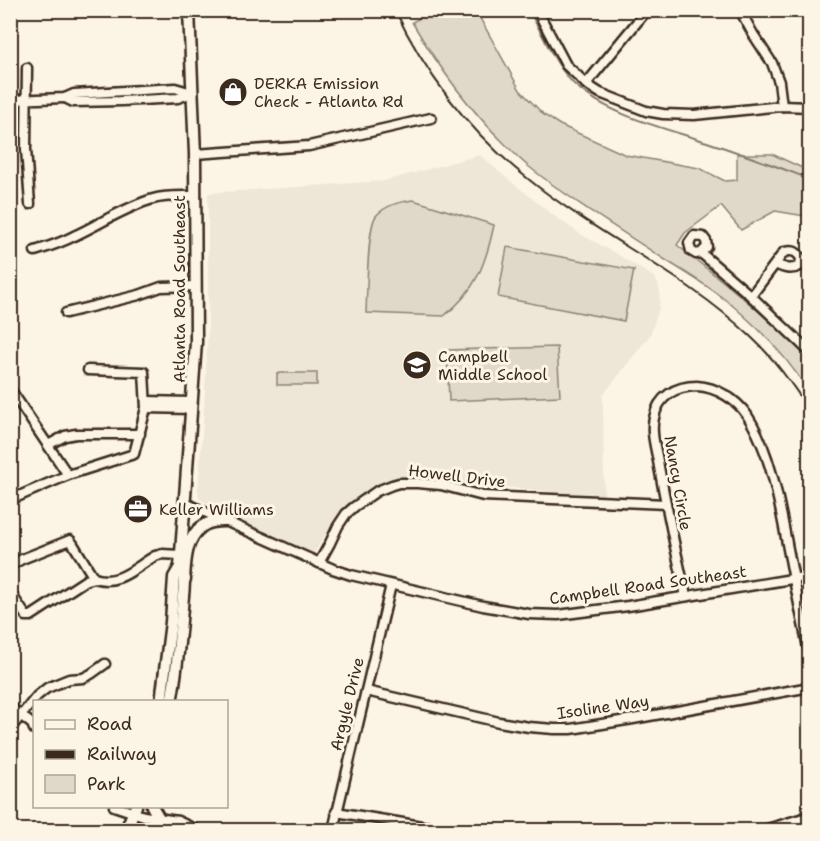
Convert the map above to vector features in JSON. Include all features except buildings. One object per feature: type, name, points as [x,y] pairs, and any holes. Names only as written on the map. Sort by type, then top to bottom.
[{"type":"main road","name":"Atlanta Road Southeast","points":[[171,700],[185,579],[180,567],[180,555],[196,342],[195,154],[189,10]]},
{"type":"main road","points":[[185,579],[186,555],[197,530],[214,520],[227,522]]},
{"type":"main road","name":"Atlanta Road Southeast","points":[[161,700],[174,577],[180,567]]},
{"type":"main road","points":[[153,808],[159,818]]},
{"type":"main road","points":[[126,831],[135,810]]},
{"type":"street","points":[[537,10],[566,65],[586,84],[600,93],[646,111],[694,115],[782,106],[810,107]]},
{"type":"street","points":[[586,84],[647,10]]},
{"type":"street","points":[[740,10],[772,63],[779,82],[782,106]]},
{"type":"street","points":[[27,68],[26,149],[30,204]]},
{"type":"street","points":[[10,100],[65,98],[74,94],[175,88],[192,93]]},
{"type":"street","points":[[195,154],[309,146],[431,118]]},
{"type":"street","points":[[35,251],[72,237],[130,207],[154,198],[194,196]]},
{"type":"street","points":[[701,253],[810,352]]},
{"type":"street","points":[[751,296],[775,264]]},
{"type":"street","points":[[66,313],[161,288],[196,286]]},
{"type":"street","points":[[10,500],[68,475],[134,454],[146,404],[144,372],[88,370]]},
{"type":"street","name":"Nancy Circle","points":[[686,596],[666,504],[653,419],[658,404],[669,393],[680,388],[697,386],[716,390],[728,397],[745,412],[758,434],[775,483],[810,656]]},
{"type":"street","points":[[10,389],[68,475]]},
{"type":"street","points":[[146,404],[191,406]]},
{"type":"street","points":[[48,445],[65,436],[76,434],[140,434]]},
{"type":"street","name":"Howell Drive","points":[[319,563],[346,514],[376,491],[399,483],[441,485],[483,496],[666,504]]},
{"type":"street","name":"Campbell Road Southeast","points":[[185,503],[351,575],[483,606],[543,615],[570,614],[810,576]]},
{"type":"street","points":[[10,566],[70,540],[94,578]]},
{"type":"street","points":[[10,592],[26,616],[31,616],[86,580],[94,578],[104,581],[115,580],[155,556],[180,555]]},
{"type":"street","name":"Argyle Drive","points":[[333,831],[391,585]]},
{"type":"street","points":[[34,700],[47,688],[69,679],[83,678],[105,664]]},
{"type":"street","name":"Isoline Way","points":[[366,691],[499,722],[554,729],[592,726],[810,687]]},
{"type":"street","points":[[10,729],[33,701]]},
{"type":"street","points":[[10,707],[33,728]]},
{"type":"street","points":[[135,810],[159,818],[178,821],[197,831]]},
{"type":"street","points":[[336,812],[446,831]]},
{"type":"street","points":[[768,830],[810,816]]},
{"type":"street","points":[[159,818],[168,831]]},
{"type":"shaded area","name":"Campbell Middle School","points":[[480,155],[554,216],[580,234],[654,277],[658,284],[659,308],[650,335],[603,395],[604,497],[437,480],[399,479],[373,488],[343,507],[314,553],[273,536],[201,500],[198,489],[208,331],[208,193],[384,181]]},
{"type":"green space","points":[[434,11],[476,11],[520,90],[544,115],[560,125],[626,155],[699,168],[725,181],[737,180],[737,154],[772,154],[809,171],[809,219],[805,216],[775,211],[741,230],[721,206],[685,233],[677,245],[762,314],[809,360],[809,392],[778,350],[733,306],[562,191],[525,164],[491,130],[454,86],[412,22]]},
{"type":"green space","points":[[413,200],[494,225],[483,264],[464,297],[444,316],[366,313],[369,247],[373,223],[376,216],[384,209]]},
{"type":"green space","points":[[507,247],[634,270],[624,321],[498,297]]},
{"type":"green space","points":[[557,347],[560,396],[449,401],[447,350]]},
{"type":"green space","points":[[277,373],[317,373],[317,385],[277,385]]},
{"type":"waterway","points":[[528,10],[554,58],[574,84],[587,95],[637,119],[810,179]]},
{"type":"railway","points":[[395,10],[436,80],[487,142],[554,199],[669,274],[724,314],[767,353],[810,411]]},
{"type":"place","name":"DERKA Emission Check - Atlanta Rd","points":[[233,92]]},
{"type":"place","name":"Campbell Middle School","points":[[417,365]]},
{"type":"place","name":"Keller Williams","points":[[138,509]]}]
